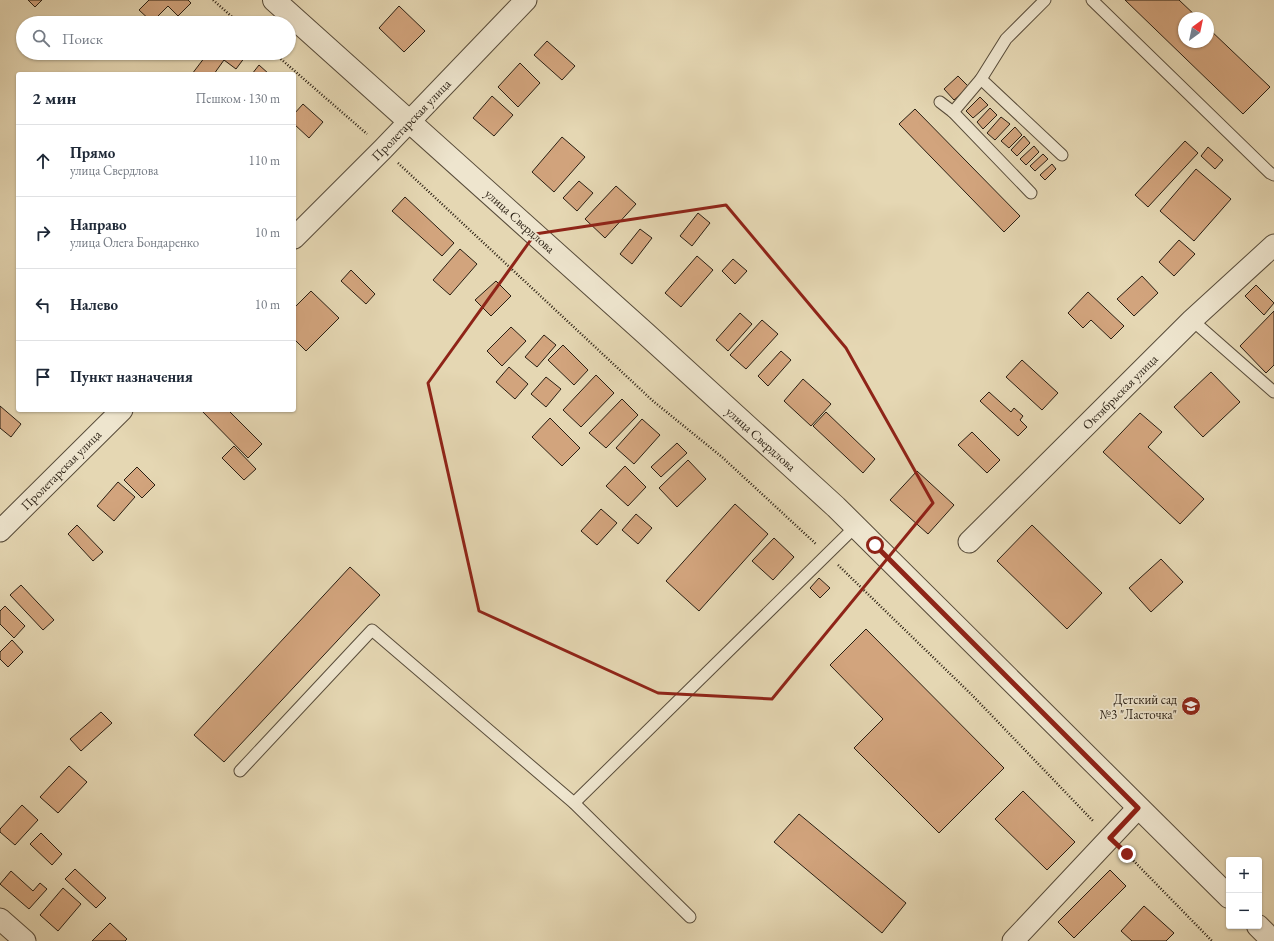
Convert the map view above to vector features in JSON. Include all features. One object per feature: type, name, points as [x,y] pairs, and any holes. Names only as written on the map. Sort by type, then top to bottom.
[{"type":"street","name":"улица Свердлова","points":[[274,0],[292,16]]},
{"type":"street","name":"Пролетарская улица","points":[[296,236],[383,149],[526,0]]},
{"type":"street","name":"улица Свердлова","points":[[296,20],[645,333],[856,526],[1226,894]]},
{"type":"street","name":"Октябрьская улица","points":[[969,542],[1192,320],[1274,245]]},
{"type":"street","name":"Пролетарская улица","points":[[0,531],[120,412]]},
{"type":"street","points":[[1013,941],[1138,808]]},
{"type":"street","points":[[0,919],[25,941]]},
{"type":"street","points":[[1261,929],[1273,941]]},
{"type":"lane","points":[[953,112],[981,79],[1006,39],[1045,0]]},
{"type":"lane","points":[[1092,0],[1270,174],[1274,175]]},
{"type":"lane","points":[[981,79],[1062,155]]},
{"type":"lane","points":[[940,102],[953,112],[1031,193]]},
{"type":"lane","points":[[1192,320],[1274,392]]},
{"type":"lane","points":[[574,803],[856,526]]},
{"type":"lane","points":[[240,771],[372,630],[574,803],[690,917]]},
{"type":"path","points":[[213,0],[231,16]]},
{"type":"path","points":[[282,60],[296,72]]},
{"type":"path","points":[[296,72],[383,149],[653,401],[722,457],[827,554],[973,696],[1212,941]]},
{"type":"highlighted area","points":[[726,205],[846,348],[933,503],[772,699],[658,693],[479,611],[428,383],[535,234]]},
{"type":"building","points":[[28,0],[42,0],[35,7]]},
{"type":"building","points":[[149,0],[188,0],[191,3],[178,16],[168,6],[158,16],[146,16],[139,10]]},
{"type":"building","points":[[1125,0],[1179,0],[1192,12],[1178,12],[1178,48],[1214,48],[1214,34],[1270,87],[1243,114]]},
{"type":"building","points":[[399,6],[425,31],[404,52],[379,28]]},
{"type":"building","points":[[547,41],[575,66],[562,80],[534,55]]},
{"type":"building","points":[[203,60],[224,60],[215,72],[194,72]]},
{"type":"building","points":[[224,60],[243,60],[236,69]]},
{"type":"building","points":[[520,63],[540,83],[518,107],[498,87]]},
{"type":"building","points":[[259,65],[267,72],[254,72]]},
{"type":"building","points":[[958,76],[969,87],[954,100],[944,89]]},
{"type":"building","points":[[492,96],[513,115],[494,136],[473,118]]},
{"type":"building","points":[[980,97],[988,105],[973,118],[966,111]]},
{"type":"building","points":[[303,104],[323,122],[309,138],[296,126],[296,112]]},
{"type":"building","points":[[990,108],[997,115],[983,129],[977,122]]},
{"type":"building","points":[[915,109],[1020,216],[1004,232],[899,124]]},
{"type":"building","points":[[1001,117],[1010,124],[995,140],[987,133]]},
{"type":"building","points":[[1015,127],[1022,135],[1009,148],[1001,141]]},
{"type":"building","points":[[1024,136],[1030,143],[1017,156],[1011,150]]},
{"type":"building","points":[[562,137],[585,157],[554,192],[532,172]]},
{"type":"building","points":[[1185,141],[1198,153],[1148,207],[1135,195]]},
{"type":"building","points":[[1034,146],[1039,152],[1026,165],[1020,159]]},
{"type":"building","points":[[1208,147],[1223,160],[1215,169],[1201,156]]},
{"type":"building","points":[[1043,154],[1048,159],[1035,171],[1030,166]]},
{"type":"building","points":[[1052,164],[1056,169],[1045,180],[1040,175]]},
{"type":"building","points":[[1196,169],[1231,199],[1194,241],[1160,211]]},
{"type":"building","points":[[579,181],[593,193],[577,211],[563,198]]},
{"type":"building","points":[[616,186],[636,204],[605,238],[585,219]]},
{"type":"building","points":[[405,197],[454,243],[442,256],[392,211]]},
{"type":"building","points":[[698,213],[710,223],[692,246],[680,236]]},
{"type":"building","points":[[640,229],[652,238],[632,264],[620,254]]},
{"type":"building","points":[[1179,240],[1195,254],[1174,276],[1159,262]]},
{"type":"building","points":[[460,249],[477,264],[450,295],[433,280]]},
{"type":"building","points":[[697,256],[713,270],[681,307],[665,293]]},
{"type":"building","points":[[733,259],[747,271],[735,284],[722,271]]},
{"type":"building","points":[[351,270],[375,294],[366,304],[341,281]]},
{"type":"building","points":[[1142,276],[1158,293],[1134,316],[1117,299]]},
{"type":"building","points":[[496,281],[511,296],[491,316],[475,300]]},
{"type":"building","points":[[1256,285],[1274,303],[1264,315],[1245,296]]},
{"type":"building","points":[[311,291],[339,318],[306,351],[296,341],[296,306]]},
{"type":"building","points":[[1088,292],[1124,326],[1111,339],[1091,320],[1083,328],[1068,313]]},
{"type":"building","points":[[1274,311],[1274,365],[1266,373],[1240,346]]},
{"type":"building","points":[[740,313],[752,324],[728,351],[716,340]]},
{"type":"building","points":[[762,320],[778,334],[746,369],[730,355]]},
{"type":"building","points":[[511,327],[526,341],[502,366],[487,351]]},
{"type":"building","points":[[544,335],[556,345],[537,367],[525,357]]},
{"type":"building","points":[[563,345],[588,370],[574,385],[548,360]]},
{"type":"building","points":[[781,351],[791,360],[768,386],[758,376]]},
{"type":"building","points":[[1022,360],[1058,393],[1042,410],[1006,377]]},
{"type":"building","points":[[509,367],[528,384],[515,399],[496,382]]},
{"type":"building","points":[[1211,372],[1240,402],[1203,437],[1174,407]]},
{"type":"building","points":[[596,375],[614,393],[581,427],[563,410]]},
{"type":"building","points":[[546,377],[561,389],[546,407],[531,394]]},
{"type":"building","points":[[803,379],[831,404],[811,426],[784,401]]},
{"type":"building","points":[[989,392],[1011,412],[1014,408],[1023,416],[1020,420],[1027,427],[1018,436],[980,401]]},
{"type":"building","points":[[622,399],[638,415],[606,448],[589,433]]},
{"type":"building","points":[[0,406],[21,424],[11,437],[0,428]]},
{"type":"building","points":[[203,412],[230,412],[262,444],[248,458]]},
{"type":"building","points":[[826,412],[875,459],[863,473],[813,426]]},
{"type":"building","points":[[1140,413],[1162,432],[1148,447],[1204,499],[1180,524],[1103,452]]},
{"type":"building","points":[[550,418],[580,448],[562,466],[532,437]]},
{"type":"building","points":[[642,419],[660,435],[634,464],[616,448]]},
{"type":"building","points":[[972,432],[1000,460],[987,473],[958,445]]},
{"type":"building","points":[[677,443],[687,453],[661,477],[651,467]]},
{"type":"building","points":[[234,446],[256,469],[244,480],[222,458]]},
{"type":"building","points":[[688,460],[706,479],[677,507],[659,488]]},
{"type":"building","points":[[625,466],[646,487],[628,506],[606,486]]},
{"type":"building","points":[[137,467],[155,485],[142,498],[124,480]]},
{"type":"building","points":[[917,471],[954,505],[928,534],[890,500]]},
{"type":"building","points":[[118,482],[135,497],[114,521],[97,506]]},
{"type":"building","points":[[735,504],[768,534],[699,611],[666,581]]},
{"type":"building","points":[[601,509],[617,523],[597,545],[581,531]]},
{"type":"building","points":[[636,514],[652,528],[638,544],[622,530]]},
{"type":"building","points":[[77,525],[103,552],[93,561],[68,534]]},
{"type":"building","points":[[1032,525],[1102,593],[1067,629],[997,561]]},
{"type":"building","points":[[774,538],[794,557],[773,580],[752,561]]},
{"type":"building","points":[[1161,559],[1183,582],[1151,612],[1129,588]]},
{"type":"building","points":[[350,567],[380,595],[224,762],[194,735]]},
{"type":"building","points":[[819,578],[830,588],[820,598],[810,588]]},
{"type":"building","points":[[21,585],[54,620],[43,630],[10,595]]},
{"type":"building","points":[[5,606],[25,626],[14,638],[0,624],[0,611]]},
{"type":"building","points":[[866,629],[1004,768],[939,833],[854,748],[883,719],[830,665]]},
{"type":"building","points":[[12,640],[23,652],[8,667],[0,659],[0,652]]},
{"type":"building","points":[[101,712],[112,723],[81,751],[70,739]]},
{"type":"building","points":[[69,766],[87,782],[58,813],[40,797]]},
{"type":"building","points":[[1023,791],[1075,842],[1047,870],[995,819]]},
{"type":"building","points":[[22,805],[38,820],[15,845],[0,832],[0,829]]},
{"type":"building","points":[[799,814],[906,903],[882,933],[774,842]]},
{"type":"building","points":[[41,833],[62,854],[52,865],[30,844]]},
{"type":"building","points":[[75,869],[106,898],[96,908],[65,879]]},
{"type":"building","points":[[1110,870],[1126,886],[1074,938],[1058,922]]},
{"type":"building","points":[[11,871],[33,891],[40,883],[47,889],[29,909],[0,884]]},
{"type":"building","points":[[63,888],[81,904],[58,931],[40,915]]},
{"type":"building","points":[[1144,906],[1174,933],[1166,941],[1132,941],[1121,931]]},
{"type":"building","points":[[110,923],[127,939],[125,941],[92,941]]},
{"type":"place","name":"Детский сад №3 \"Ласточка\"","points":[[1191,706]]},
{"type":"route","points":[[875,545],[1138,808],[1110,838],[1127,854]]}]
